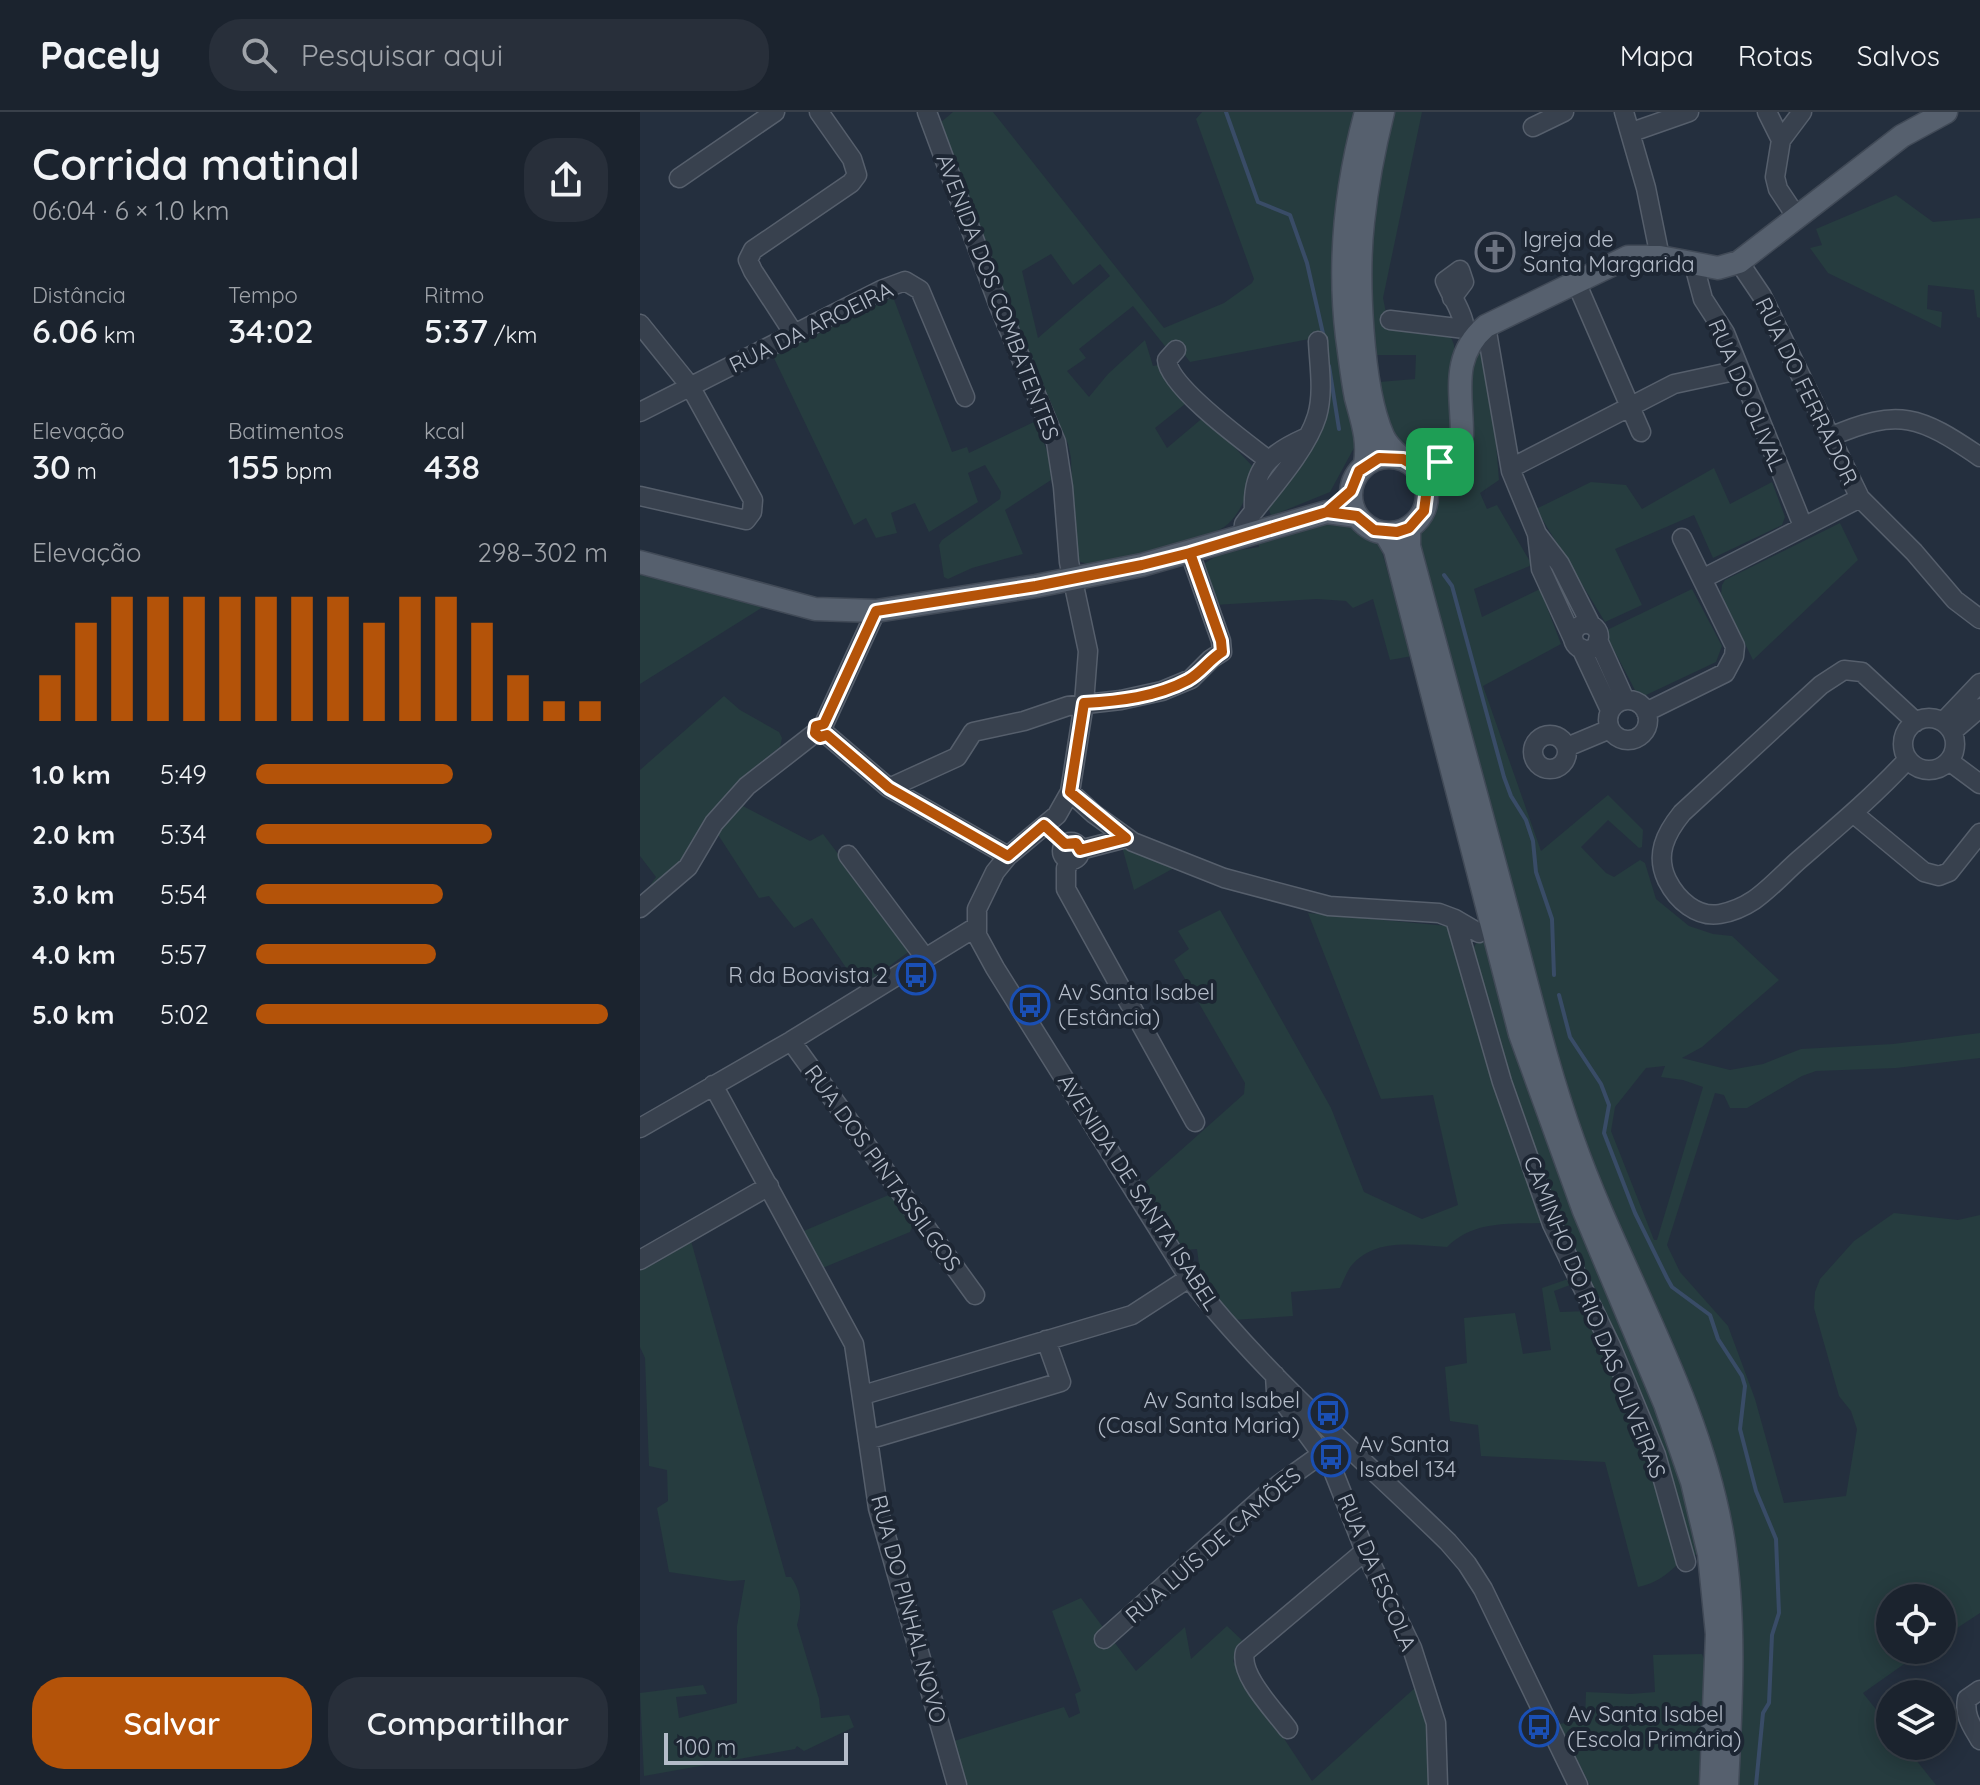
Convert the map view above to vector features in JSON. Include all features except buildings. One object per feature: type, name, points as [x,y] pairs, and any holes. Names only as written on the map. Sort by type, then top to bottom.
[{"type":"main road","points":[[1366,112],[1345,222],[1344,279],[1352,371],[1367,438],[1365,464],[1354,480],[1351,491],[1357,516],[1365,525],[1385,533],[1409,528],[1424,511],[1427,488],[1440,462],[1455,451],[1461,441],[1460,368],[1464,351],[1476,330],[1628,257],[1660,257],[1718,268],[1739,262],[1933,114]]},
{"type":"main road","points":[[1383,112],[1372,155],[1363,224],[1363,326],[1368,371],[1383,436],[1389,447],[1409,463],[1427,488]]},
{"type":"main road","points":[[1365,464],[1379,458],[1409,463],[1440,462]]},
{"type":"main road","points":[[1327,512],[1351,491]]},
{"type":"main road","points":[[640,562],[815,609],[876,611],[1142,565],[1327,512],[1357,516]]},
{"type":"main road","points":[[1409,528],[1409,546],[1539,1029],[1573,1139],[1679,1395],[1713,1494],[1727,1571],[1732,1652],[1727,1785]]},
{"type":"main road","points":[[1385,533],[1395,550],[1520,1034],[1584,1211],[1665,1404],[1692,1482],[1709,1554],[1717,1634],[1711,1785]]},
{"type":"street","points":[[679,178],[775,112]]},
{"type":"street","points":[[794,334],[748,260],[753,250],[851,183],[857,175],[852,159],[819,112]]},
{"type":"street","name":"AVENIDA DOS COMBATENTES","points":[[927,112],[999,306],[1056,442],[1072,578]]},
{"type":"street","points":[[1533,127],[1564,112]]},
{"type":"street","points":[[1624,112],[1632,132],[1660,257]]},
{"type":"street","points":[[1632,132],[1689,112]]},
{"type":"street","points":[[1767,112],[1781,140]]},
{"type":"street","points":[[1775,112],[1793,112]]},
{"type":"street","points":[[1796,216],[1776,182],[1781,140],[1802,112]]},
{"type":"street","name":"RUA DO FERRADOR","points":[[1739,262],[1762,296],[1860,498],[1914,552],[1955,600],[1980,619]]},
{"type":"street","name":"RUA DO OLIVAL","points":[[1694,265],[1703,299],[1725,333],[1803,526]]},
{"type":"street","name":"RUA DA AROEIRA","points":[[640,412],[881,290],[905,281],[920,290],[965,397]]},
{"type":"street","points":[[1576,282],[1641,432]]},
{"type":"street","points":[[1452,298],[1464,320],[1476,330],[1511,468],[1548,563],[1586,639],[1615,713],[1620,738],[1639,736],[1647,725],[1646,712],[1637,702],[1615,713],[1567,747]]},
{"type":"street","points":[[1390,320],[1476,330]]},
{"type":"street","points":[[640,496],[746,520],[752,512],[753,500],[690,386],[642,332]]},
{"type":"street","points":[[1243,537],[1244,524],[1308,437],[1317,416],[1320,399],[1318,341]]},
{"type":"street","points":[[1176,350],[1167,360],[1169,370],[1207,412],[1267,459]]},
{"type":"street","points":[[1511,468],[1674,384],[1739,370]]},
{"type":"street","points":[[1830,437],[1860,424],[1898,419],[1923,422],[1941,430],[1980,457]]},
{"type":"street","points":[[1254,510],[1255,486],[1267,459],[1308,437]]},
{"type":"street","points":[[1702,579],[1860,498]]},
{"type":"street","points":[[1646,712],[1725,673],[1731,664],[1735,646],[1682,538]]},
{"type":"street","points":[[889,788],[957,757],[973,732],[1024,721],[1056,709],[1162,691],[1191,679],[1222,652],[1221,641],[1190,553]]},
{"type":"street","points":[[640,1128],[791,1041],[976,927],[980,900],[1008,856],[1057,815],[1070,792],[1084,703],[1088,651],[1072,578]]},
{"type":"street","points":[[640,908],[688,867],[714,823],[747,786],[822,730],[876,611]]},
{"type":"street","points":[[1908,759],[1853,813],[1754,900],[1719,914],[1699,913],[1680,900],[1667,882],[1661,865],[1662,846],[1682,813],[1821,685],[1844,670],[1862,672],[1916,722]]},
{"type":"street","points":[[1947,727],[1980,683]]},
{"type":"street","points":[[1947,727],[1980,708]]},
{"type":"street","points":[[1929,719],[1947,727],[1955,747],[1949,761],[1928,770],[1908,759],[1904,743],[1916,722],[1929,719]]},
{"type":"street","points":[[822,730],[889,788],[1008,856]]},
{"type":"street","points":[[1949,761],[1980,784]]},
{"type":"street","points":[[1070,792],[1126,838],[1224,878],[1329,906],[1439,913],[1479,933]]},
{"type":"street","points":[[1853,813],[1924,872],[1939,876],[1949,872],[1980,833]]},
{"type":"street","points":[[1044,825],[1072,851]]},
{"type":"street","points":[[1072,851],[1126,838]]},
{"type":"street","points":[[1072,851],[1064,878],[1066,889],[1195,1122]]},
{"type":"street","points":[[848,855],[926,959]]},
{"type":"street","name":"CAMINHO DO RIO DAS OLIVEIRAS","points":[[1455,919],[1502,1082],[1552,1224],[1611,1346],[1656,1455],[1686,1562]]},
{"type":"street","name":"AVENIDA DE SANTA ISABEL","points":[[976,927],[995,968],[1189,1278],[1220,1318],[1275,1375],[1467,1564],[1503,1627],[1578,1785]]},
{"type":"street","name":"RUA DOS PINTASSILGOS","points":[[791,1041],[975,1295]]},
{"type":"street","name":"RUA DO PINHAL NOVO","points":[[713,1085],[854,1344],[878,1508],[957,1785]]},
{"type":"street","points":[[640,1260],[769,1186]]},
{"type":"street","points":[[863,1395],[1132,1315],[1189,1278]]},
{"type":"street","points":[[868,1440],[1061,1382],[1046,1340]]},
{"type":"street","name":"RUA DA ESCOLA","points":[[1275,1375],[1276,1392],[1323,1453],[1350,1507],[1365,1551],[1412,1648],[1436,1723],[1438,1785]]},
{"type":"street","name":"RUA LUÍS DE CAMÕES","points":[[1104,1639],[1270,1491],[1323,1453]]},
{"type":"street","points":[[1288,1729],[1247,1674],[1243,1661],[1245,1652],[1365,1551]]},
{"type":"street","points":[[1980,1690],[1967,1699],[1966,1708],[1967,1719],[1980,1740]]},
{"type":"green space","points":[[953,112],[993,112],[1164,328],[1224,303],[1254,279],[1196,119],[1202,112],[1356,112],[1338,331],[1355,446],[1330,492],[1271,516],[1268,506],[1324,426],[1320,337],[1190,362],[1175,342],[1168,350],[1133,306],[1079,349],[1086,358],[1067,371],[1089,397],[1108,374],[1145,340],[1153,366],[1159,365],[1190,400],[1155,428],[1167,448],[1205,416],[1256,470],[1238,512],[1218,530],[1164,549],[1093,566],[1078,561],[1074,549],[1068,444],[990,263],[940,123]],"holes":[[[1051,254],[1073,285],[1100,264],[1110,276],[1038,338],[1022,271]]]},
{"type":"green space","points":[[1393,112],[1422,112],[1383,298],[1386,313],[1411,333],[1451,337],[1454,345],[1456,430],[1442,447],[1424,453],[1406,448],[1390,432],[1379,382],[1415,379],[1416,355],[1376,355],[1372,324],[1373,233]]},
{"type":"green space","points":[[1896,195],[1933,222],[1980,218],[1980,318],[1977,317],[1974,290],[1928,285],[1927,309],[1942,312],[1941,328],[1828,273],[1810,248],[1822,245],[1816,229]]},
{"type":"green space","points":[[893,297],[952,452],[967,447],[969,453],[1036,421],[1049,457],[1051,480],[1005,510],[1023,554],[972,568],[948,579],[944,577],[939,545],[942,540],[1000,499],[1001,492],[985,465],[968,473],[978,502],[929,532],[915,503],[891,513],[897,533],[876,538],[866,518],[854,525],[773,356]]},
{"type":"green space","points":[[1488,346],[1499,480],[1480,493],[1487,509],[1497,505],[1532,565],[1474,589],[1482,617],[1540,589],[1561,644],[1483,686],[1541,851],[1608,795],[1643,830],[1642,847],[1639,848],[1608,820],[1581,847],[1606,873],[1614,877],[1640,860],[1645,863],[1656,899],[1689,926],[1732,936],[1779,980],[1702,1047],[1682,1058],[1730,1070],[1763,1064],[1801,1049],[1893,1044],[1980,1033],[1980,1058],[1896,1068],[1816,1071],[1747,1108],[1730,1108],[1724,1095],[1715,1093],[1667,1245],[1680,1272],[1728,1326],[1755,1399],[1784,1503],[1846,1496],[1857,1429],[1851,1411],[1839,1396],[1814,1308],[1820,1279],[1854,1241],[1894,1213],[1958,1220],[1980,1215],[1980,1613],[1956,1629],[1956,1584],[1876,1584],[1876,1664],[1904,1664],[1881,1680],[1876,1680],[1876,1684],[1863,1693],[1876,1709],[1876,1760],[1916,1760],[1936,1785],[1738,1785],[1742,1654],[1738,1590],[1537,1001],[1419,547],[1420,533],[1450,469],[1470,445],[1469,371],[1475,349]],"holes":[[[1665,1066],[1661,1077],[1703,1087],[1657,1240],[1654,1240],[1611,1131],[1615,1107],[1646,1068]]]},
{"type":"green space","points":[[1714,468],[1730,504],[1772,482],[1785,517],[1782,525],[1713,558],[1694,515],[1615,549],[1642,605],[1605,622],[1536,509],[1591,482],[1626,485],[1642,509]]},
{"type":"green space","points":[[1322,522],[1354,525],[1380,545],[1412,656],[1390,660],[1373,599],[1353,608],[1346,601],[1317,599],[1214,605],[1202,565],[1221,553],[1259,547],[1258,540]]},
{"type":"green space","points":[[1840,523],[1858,560],[1753,660],[1721,595],[1725,580]]},
{"type":"green space","points":[[640,574],[763,607],[640,684]]},
{"type":"green space","points":[[1692,589],[1722,646],[1716,662],[1644,696],[1636,692],[1606,635],[1607,630]]},
{"type":"green space","points":[[724,696],[740,710],[779,732],[782,738],[780,747],[756,766],[718,810],[693,855],[647,890],[656,877],[640,856],[640,770]]},
{"type":"green space","points":[[741,805],[810,841],[823,834],[911,950],[860,988],[812,918],[794,928],[769,896],[759,898],[715,830]]},
{"type":"green space","points":[[1121,843],[1174,868],[1134,890]]},
{"type":"green space","points":[[1220,910],[1331,1108],[1364,1192],[1422,1219],[1458,1205],[1433,1095],[1381,1099],[1308,913],[1447,926],[1542,1223],[1479,1228],[1447,1247],[1408,1244],[1383,1247],[1361,1257],[1351,1266],[1340,1288],[1291,1292],[1293,1316],[1233,1320],[1200,1272],[1197,1249],[1184,1250],[1143,1184],[1244,1094],[1245,1083],[1174,960],[1189,949],[1178,931]]},
{"type":"green space","points":[[1480,936],[1483,937],[1509,1030],[1548,1146],[1669,1438],[1698,1555],[1689,1554],[1557,1219],[1469,956]]},
{"type":"green space","points":[[891,1194],[913,1225],[910,1232],[820,1269],[799,1233]]},
{"type":"green space","points":[[691,1241],[786,1577],[791,1577],[799,1594],[797,1625],[819,1699],[821,1718],[849,1715],[854,1727],[804,1751],[797,1746],[795,1749],[644,1776],[640,1693],[703,1685],[707,1694],[676,1697],[679,1718],[737,1703],[737,1626],[745,1580],[730,1581],[669,1572],[657,1508],[668,1501],[667,1470],[649,1466],[645,1358],[640,1347],[640,1269],[658,1262]]},
{"type":"green space","points":[[1568,1279],[1570,1285],[1554,1291],[1560,1312],[1588,1311],[1651,1451],[1680,1562],[1661,1578],[1644,1586],[1638,1587],[1605,1462],[1481,1456],[1478,1425],[1450,1421],[1445,1367],[1467,1363],[1464,1318],[1515,1313],[1523,1354],[1551,1350],[1542,1288]]},
{"type":"green space","points":[[1081,1598],[1136,1671],[1185,1627],[1191,1659],[1227,1626],[1246,1644],[1233,1661],[1312,1781],[1417,1686],[1429,1726],[1431,1785],[966,1785],[954,1741],[1064,1707],[1069,1718],[1080,1713],[1075,1694],[1081,1691],[1052,1611]]},
{"type":"green space","points":[[1702,1654],[1706,1664],[1702,1785],[1590,1785],[1559,1724],[1585,1720],[1586,1692],[1655,1692],[1653,1655]]},
{"type":"waterway","points":[[1226,112],[1258,202],[1290,215],[1307,263],[1324,338]]},
{"type":"waterway","points":[[1329,366],[1339,429]]},
{"type":"waterway","points":[[1444,575],[1452,586],[1504,777],[1533,841],[1536,872],[1552,919],[1554,975]]},
{"type":"waterway","points":[[1559,995],[1570,1037],[1601,1084],[1609,1105],[1604,1133],[1635,1213],[1672,1287],[1710,1315],[1718,1339],[1745,1386],[1740,1429],[1756,1491],[1776,1539],[1779,1613],[1772,1635],[1769,1703],[1763,1713],[1756,1785]]},
{"type":"place","name":"Igreja de Santa Margarida","points":[[1495,252]]},
{"type":"place","name":"R da Boavista 2","points":[[916,975]]},
{"type":"place","name":"Av Santa Isabel (Estância)","points":[[1030,1005]]},
{"type":"place","name":"Av Santa Isabel (Casal Santa Maria)","points":[[1328,1413]]},
{"type":"place","name":"Av Santa Isabel 134","points":[[1331,1457]]},
{"type":"place","name":"Av Santa Isabel (Escola Primária)","points":[[1539,1727]]},
{"type":"route","points":[[1440,462],[1416,467],[1403,459],[1379,458],[1365,464],[1354,480],[1351,491],[1327,512],[1243,537],[1190,553],[1036,586],[876,611],[824,724],[816,726],[815,733],[820,737],[827,735],[889,788],[1008,856],[1044,825],[1065,844],[1076,843],[1080,850],[1126,838],[1070,792],[1084,703],[1121,700],[1162,691],[1191,679],[1222,652],[1221,641],[1190,553],[1327,512],[1357,516],[1365,525],[1385,533],[1409,528],[1424,511],[1427,488],[1440,462]]}]
